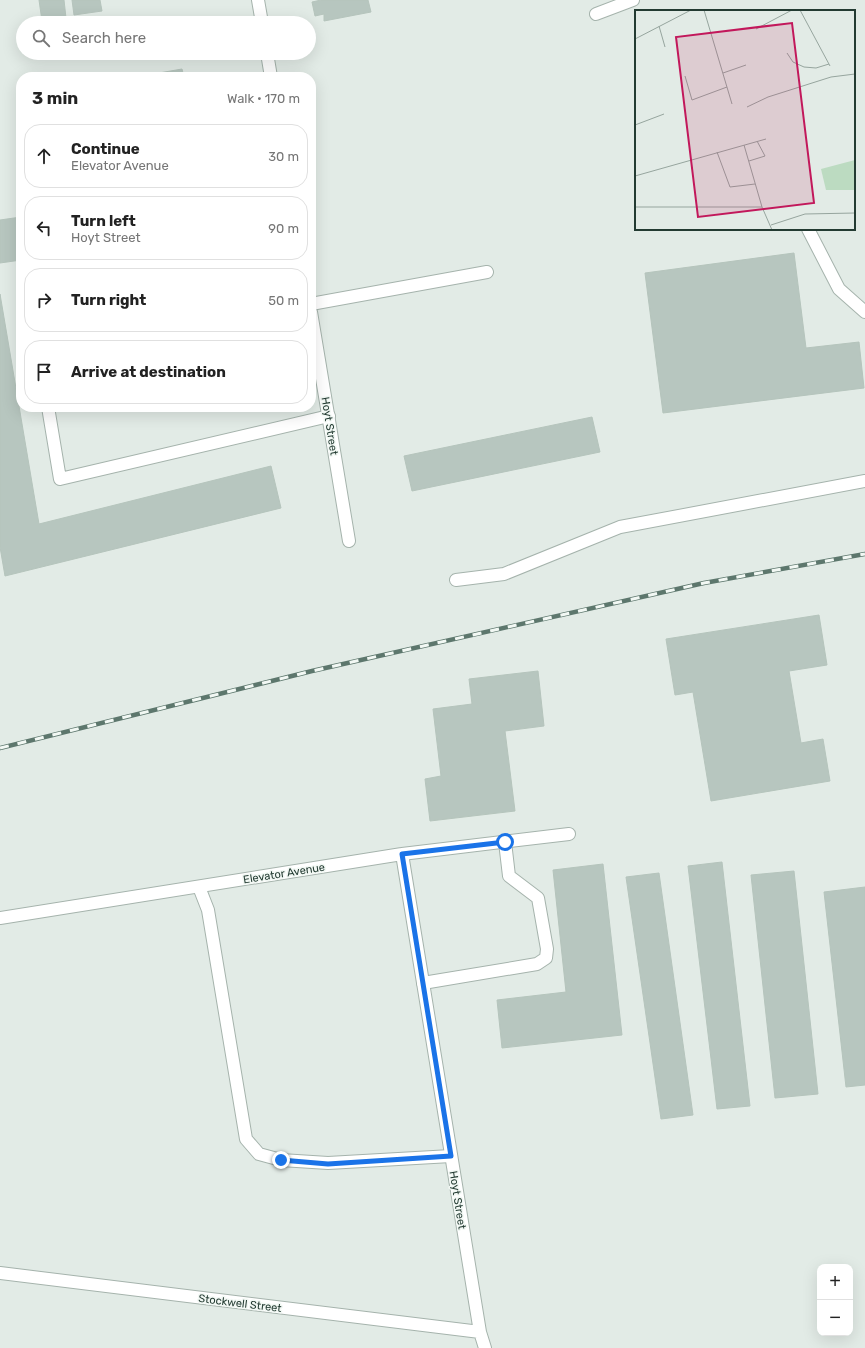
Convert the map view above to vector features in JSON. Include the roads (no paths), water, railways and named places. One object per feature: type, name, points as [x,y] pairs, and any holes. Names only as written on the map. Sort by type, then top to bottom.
[{"type":"street","points":[[258,0],[261,16]]},
{"type":"street","points":[[596,14],[633,0]]},
{"type":"street","points":[[268,60],[270,72]]},
{"type":"street","points":[[809,230],[839,289],[865,312]]},
{"type":"street","points":[[316,303],[487,272]]},
{"type":"street","name":"Hoyt Street","points":[[316,343],[349,541]]},
{"type":"street","points":[[49,412],[60,479],[328,416]]},
{"type":"street","points":[[456,580],[504,574],[620,527],[865,481]]},
{"type":"street","name":"Elevator Avenue","points":[[0,918],[402,854],[569,834]]},
{"type":"street","points":[[423,984],[537,964],[546,958],[547,949],[538,898],[509,876],[505,842]]},
{"type":"street","name":"Hoyt Street","points":[[402,854],[480,1332],[485,1348]]},
{"type":"street","points":[[200,886],[208,910],[246,1139],[259,1154],[281,1160],[328,1164],[451,1156]]},
{"type":"street","name":"Stockwell Street","points":[[0,1273],[480,1332]]},
{"type":"railway","points":[[0,748],[312,671],[704,583],[865,554]]}]
